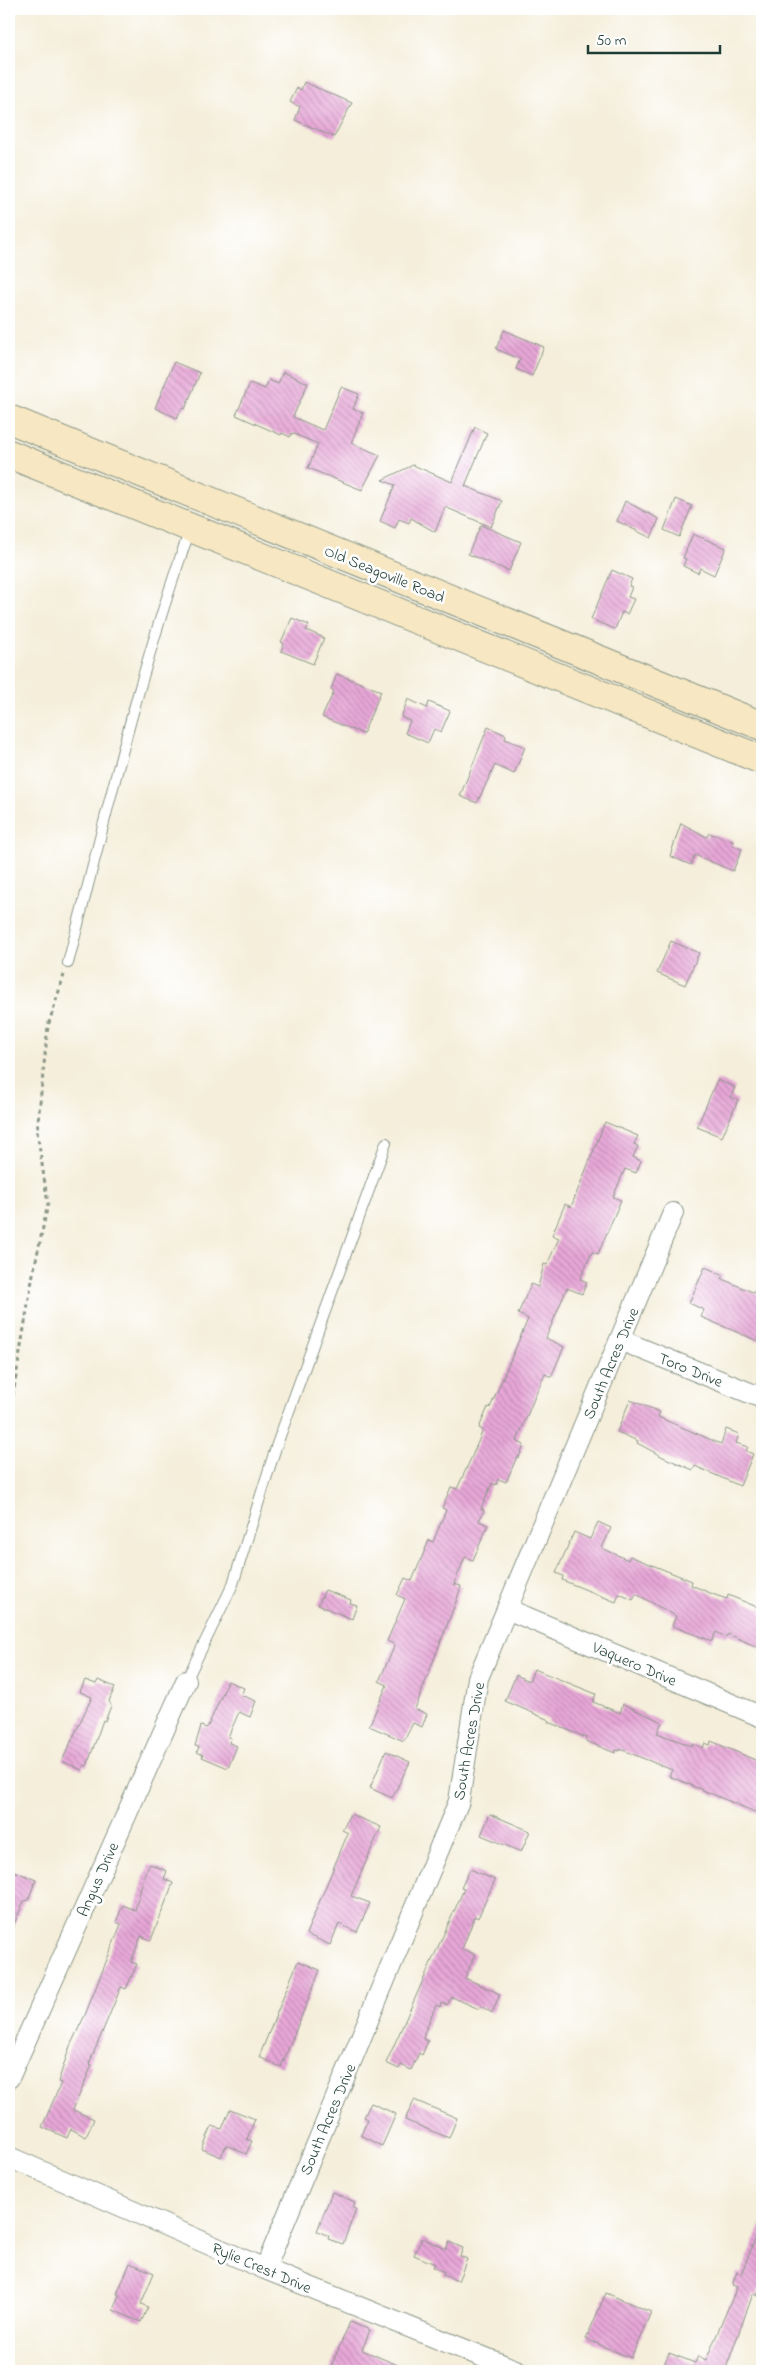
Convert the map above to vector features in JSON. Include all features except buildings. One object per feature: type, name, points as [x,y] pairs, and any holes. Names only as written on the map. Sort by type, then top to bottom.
[{"type":"main road","name":"Old Seagoville Road","points":[[9,419],[762,726]]},
{"type":"main road","name":"Old Seagoville Road","points":[[9,454],[762,760]]},
{"type":"main road","points":[[191,529],[203,498]]},
{"type":"main road","points":[[431,626],[444,597]]},
{"type":"street","name":"South Acres Drive","points":[[265,2269],[459,1801],[478,1678],[673,1213]]},
{"type":"street","name":"Toro Drive","points":[[620,1340],[762,1398]]},
{"type":"street","name":"Vaquero Drive","points":[[507,1609],[762,1717]]},
{"type":"street","name":"Angus Drive","points":[[9,2078],[186,1681]]},
{"type":"street","name":"Rylie Crest Drive","points":[[9,2158],[265,2269],[518,2371]]},
{"type":"lane","points":[[68,963],[142,679],[168,592],[191,529]]},
{"type":"lane","points":[[186,1681],[233,1584],[276,1447],[386,1143]]},
{"type":"path","points":[[9,1419],[33,1274],[48,1204],[37,1131],[48,1026],[68,963]]}]
